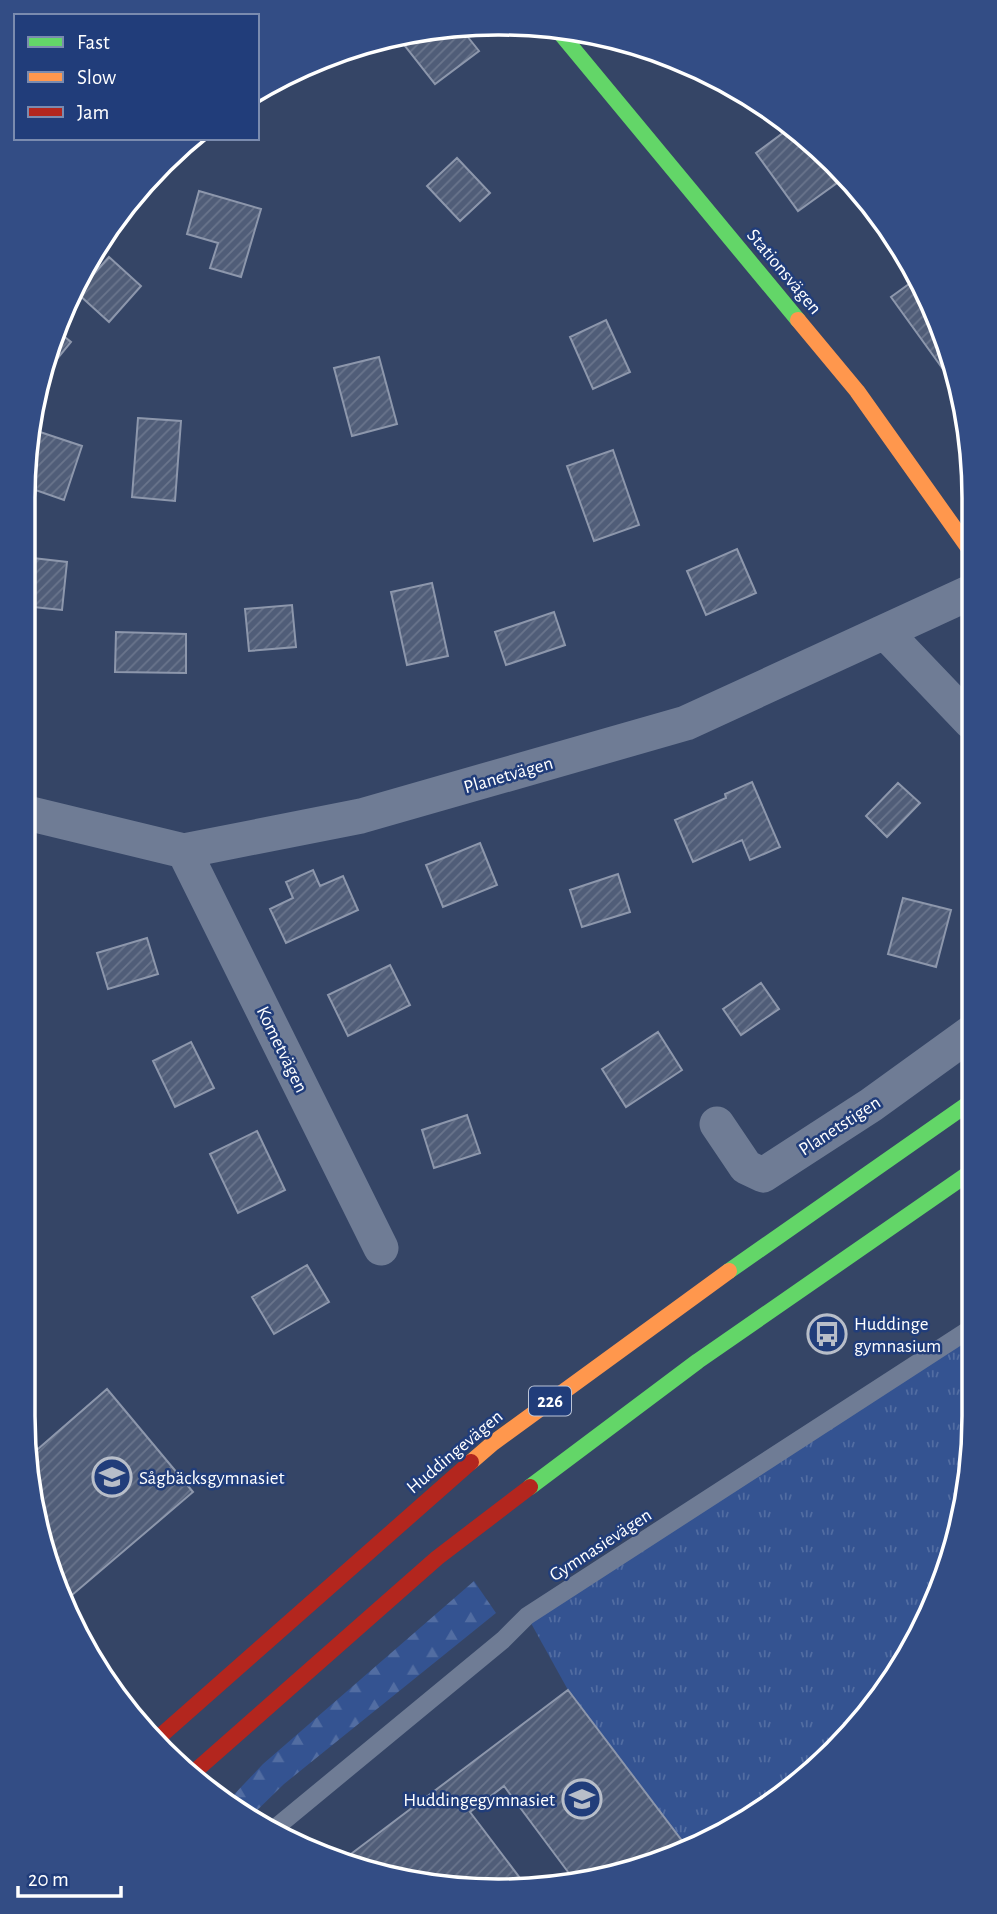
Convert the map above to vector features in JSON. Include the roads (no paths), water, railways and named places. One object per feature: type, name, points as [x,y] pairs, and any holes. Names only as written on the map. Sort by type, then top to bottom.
[{"type":"main road","name":"Stationsvägen","points":[[566,40],[857,391],[962,537]]},
{"type":"main road","name":"Huddingevägen","points":[[163,1734],[493,1443],[705,1288],[962,1108]]},
{"type":"main road","points":[[198,1768],[437,1558],[698,1361],[962,1178]]},
{"type":"street","name":"Planetvägen","points":[[35,815],[184,851],[362,816],[686,723],[962,596]]},
{"type":"street","points":[[885,632],[962,713]]},
{"type":"street","name":"Kometvägen","points":[[184,851],[382,1248]]},
{"type":"street","name":"Planetstigen","points":[[717,1124],[746,1167],[762,1175],[871,1105],[962,1039]]},
{"type":"lane","name":"Gymnasievägen","points":[[280,1824],[493,1649],[527,1616],[962,1334]]},
{"type":"place","name":"Huddinge gymnasium","points":[[827,1334]]},
{"type":"place","name":"Sågbäcksgymnasiet","points":[[112,1477]]},
{"type":"place","name":"Huddingegymnasiet","points":[[582,1799]]}]
